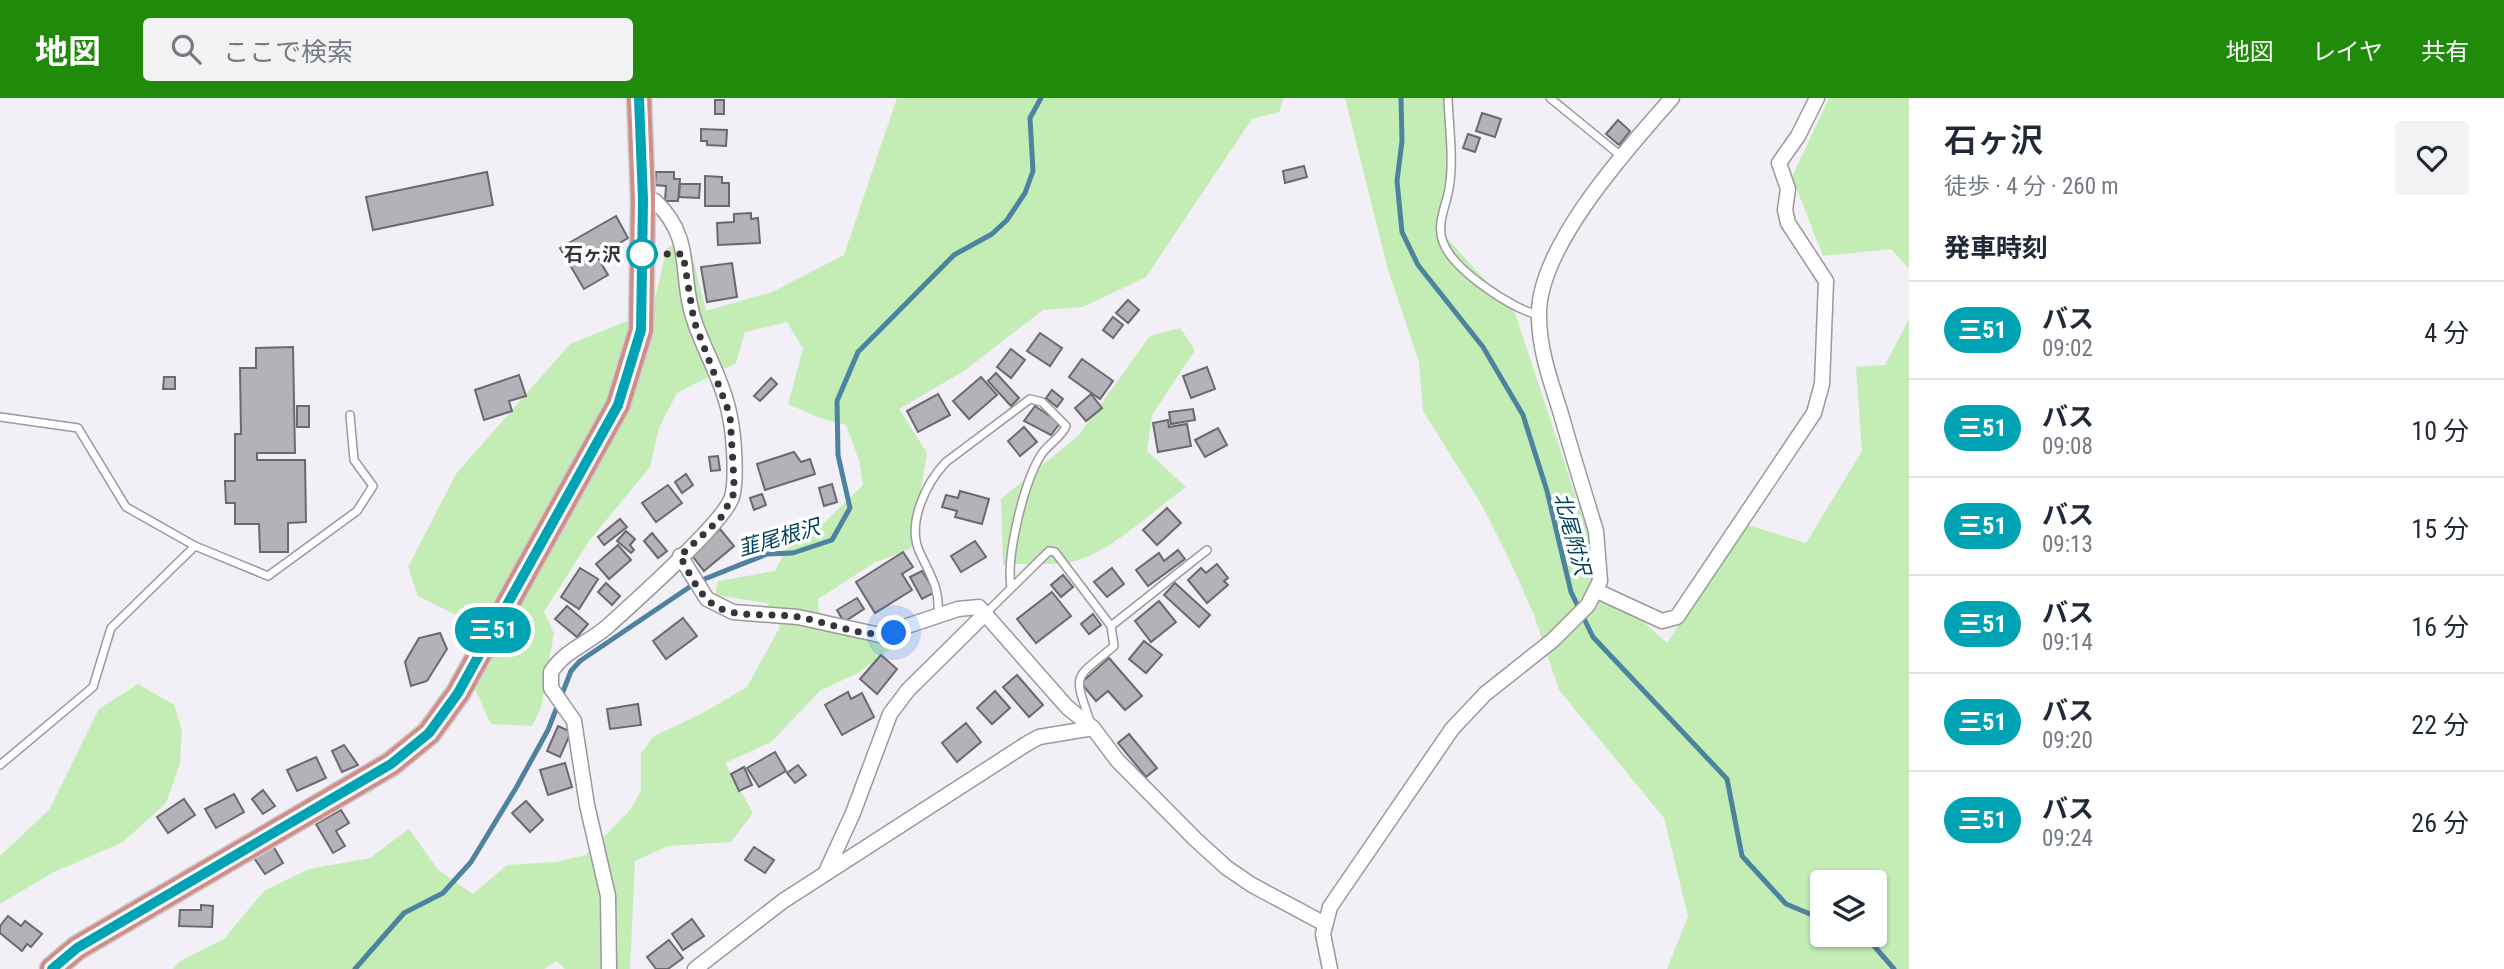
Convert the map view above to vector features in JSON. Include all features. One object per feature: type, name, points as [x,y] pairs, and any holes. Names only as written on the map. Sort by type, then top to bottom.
[{"type":"highway","points":[[52,969],[77,948],[391,764],[429,733],[458,693],[618,405],[641,330],[643,200],[639,98]]},
{"type":"street","points":[[1330,969],[1324,948],[1323,923],[1347,878],[1452,729],[1485,694],[1553,640],[1588,605],[1597,591],[1600,560],[1596,531],[1544,360],[1538,315],[1540,296],[1555,255],[1622,156],[1672,98]]},
{"type":"street","points":[[1597,591],[1662,621],[1677,617],[1814,413],[1822,384],[1826,281],[1788,223],[1785,210],[1788,189],[1779,163],[1798,136],[1817,98]]},
{"type":"street","points":[[609,969],[608,896],[587,805],[574,721],[551,688],[551,672],[557,663],[605,628],[720,519],[733,496],[732,426],[710,358],[694,321],[680,232],[670,215],[655,201],[643,200]]},
{"type":"street","points":[[680,556],[701,592],[713,604],[733,612],[798,617],[864,634],[894,633],[938,616],[978,607],[1067,707],[1093,728],[1166,810],[1227,868],[1252,886],[1323,923]]},
{"type":"street","points":[[825,874],[853,813],[880,734],[896,704],[986,613]]},
{"type":"street","points":[[695,969],[783,901],[1028,743],[1039,737],[1093,728]]},
{"type":"lane","points":[[1448,98],[1450,176],[1441,222],[1443,243],[1473,276],[1521,310],[1538,315]]},
{"type":"lane","points":[[1550,98],[1622,156]]},
{"type":"lane","points":[[938,616],[936,584],[917,545],[917,516],[923,498],[935,474],[946,462],[1030,399],[1042,402],[1066,426],[1043,452],[1029,479],[1019,514],[1011,587]]},
{"type":"lane","points":[[0,417],[78,428],[126,506],[195,547],[268,576],[357,510],[373,486],[354,460],[350,415]]},
{"type":"lane","points":[[0,765],[93,687],[111,628],[195,547]]},
{"type":"lane","points":[[1111,626],[1207,550]]},
{"type":"lane","points":[[986,613],[1049,551],[1055,552],[1111,626],[1114,646],[1079,676],[1077,684],[1093,728]]},
{"type":"green space","points":[[897,98],[1284,98],[1279,112],[1252,119],[1146,277],[1083,307],[1043,310],[964,371],[899,409],[927,453],[911,548],[874,563],[818,599],[820,630],[901,640],[902,646],[889,650],[858,673],[821,690],[771,742],[725,763],[753,813],[731,842],[668,846],[635,861],[630,969],[565,969],[556,961],[544,969],[173,969],[180,961],[224,939],[264,891],[309,869],[370,858],[409,829],[438,870],[473,894],[507,865],[556,862],[586,855],[631,809],[641,790],[641,753],[654,736],[701,714],[747,687],[780,627],[767,603],[715,595],[718,581],[775,571],[795,532],[825,522],[863,485],[859,460],[846,425],[820,418],[788,404],[803,349],[787,322],[745,332],[736,363],[677,393],[659,428],[650,467],[589,541],[544,612],[554,633],[541,708],[532,726],[491,724],[474,687],[514,625],[464,619],[418,596],[408,567],[456,474],[570,344],[652,311],[667,248],[688,239],[706,311],[772,292],[844,255]]},
{"type":"green space","points":[[1345,98],[1452,98],[1445,236],[1515,313],[1606,588],[1667,643],[1745,524],[1806,543],[1862,451],[1856,367],[1885,365],[1909,319],[1909,969],[1667,969],[1688,916],[1664,818],[1559,690],[1534,615],[1510,561],[1483,507],[1423,411],[1419,362],[1388,270]]},
{"type":"green space","points":[[1829,98],[1909,98],[1909,269],[1891,249],[1823,256],[1792,177]]},
{"type":"green space","points":[[1180,328],[1195,350],[1152,415],[1147,451],[1186,487],[1121,538],[1079,560],[1003,565],[1001,499],[1078,436],[1150,336]]},
{"type":"green space","points":[[138,684],[174,705],[182,730],[180,763],[166,803],[123,842],[52,873],[0,904],[0,856],[49,810],[99,709]]},
{"type":"building","points":[[715,100],[724,100],[724,114],[715,114]]},
{"type":"building","points":[[1482,113],[1501,119],[1495,137],[1476,131]]},
{"type":"building","points":[[1618,120],[1630,131],[1619,145],[1606,134]]},
{"type":"building","points":[[701,129],[727,130],[726,146],[707,145],[707,141],[701,141]]},
{"type":"building","points":[[1468,134],[1480,138],[1475,152],[1463,148]]},
{"type":"building","points":[[1304,166],[1307,177],[1285,183],[1283,171]]},
{"type":"building","points":[[487,172],[493,205],[373,230],[366,197]]},
{"type":"building","points":[[656,172],[674,172],[674,179],[680,179],[678,201],[665,201],[666,186],[655,185]]},
{"type":"building","points":[[705,176],[722,177],[722,183],[729,183],[729,206],[705,206]]},
{"type":"building","points":[[680,184],[700,184],[699,198],[679,197]]},
{"type":"building","points":[[751,213],[751,219],[758,218],[760,243],[718,245],[717,223],[734,222],[734,214]]},
{"type":"building","points":[[616,216],[628,238],[597,256],[608,275],[584,289],[560,248]]},
{"type":"building","points":[[732,263],[737,297],[707,302],[701,267]]},
{"type":"building","points":[[1128,300],[1139,310],[1128,323],[1116,313]]},
{"type":"building","points":[[1113,317],[1123,325],[1113,338],[1103,330]]},
{"type":"building","points":[[1040,333],[1062,348],[1050,366],[1027,351]]},
{"type":"building","points":[[293,347],[295,453],[257,453],[257,460],[305,460],[306,522],[288,523],[288,552],[260,552],[259,524],[235,524],[235,503],[226,503],[225,481],[235,481],[235,434],[241,434],[240,368],[256,368],[256,348]]},
{"type":"building","points":[[1011,349],[1025,360],[1011,378],[997,367]]},
{"type":"building","points":[[1082,359],[1113,381],[1100,399],[1069,377]]},
{"type":"building","points":[[1207,367],[1215,389],[1191,398],[1183,376]]},
{"type":"building","points":[[996,373],[1019,398],[1011,406],[988,381]]},
{"type":"building","points":[[519,375],[526,396],[509,401],[512,411],[484,420],[475,390]]},
{"type":"building","points":[[164,377],[175,377],[175,389],[163,389]]},
{"type":"building","points":[[981,377],[997,395],[969,419],[953,401]]},
{"type":"building","points":[[771,378],[777,384],[760,401],[754,396]]},
{"type":"building","points":[[1052,390],[1063,399],[1057,407],[1046,398]]},
{"type":"building","points":[[938,394],[950,415],[918,432],[907,411]]},
{"type":"building","points":[[1091,394],[1102,408],[1086,421],[1075,408]]},
{"type":"building","points":[[297,406],[309,406],[309,427],[297,427]]},
{"type":"building","points":[[1035,406],[1060,423],[1051,435],[1024,421]]},
{"type":"building","points":[[1193,409],[1195,420],[1171,424],[1169,412]]},
{"type":"building","points":[[1168,420],[1169,427],[1187,424],[1191,446],[1158,452],[1153,423]]},
{"type":"building","points":[[1024,427],[1037,442],[1020,456],[1008,441]]},
{"type":"building","points":[[1218,428],[1227,445],[1205,457],[1195,440]]},
{"type":"building","points":[[794,452],[801,462],[810,459],[815,474],[765,490],[757,464]]},
{"type":"building","points":[[718,456],[720,470],[711,471],[709,457]]},
{"type":"building","points":[[686,474],[693,485],[682,493],[675,482]]},
{"type":"building","points":[[832,484],[837,502],[824,506],[819,488]]},
{"type":"building","points":[[668,485],[682,503],[656,522],[642,503]]},
{"type":"building","points":[[960,491],[989,499],[982,524],[955,517],[957,511],[942,507],[946,495],[958,498]]},
{"type":"building","points":[[762,494],[766,505],[754,510],[750,498]]},
{"type":"building","points":[[1167,508],[1181,523],[1157,545],[1143,530]]},
{"type":"building","points":[[620,519],[627,527],[604,545],[598,537]]},
{"type":"building","points":[[772,528],[777,542],[746,553],[741,538]]},
{"type":"building","points":[[720,529],[734,546],[704,571],[690,553]]},
{"type":"building","points":[[626,531],[635,539],[630,545],[634,550],[631,553],[617,541]]},
{"type":"building","points":[[652,533],[667,551],[658,558],[644,541]]},
{"type":"building","points":[[975,541],[986,557],[961,572],[951,556]]},
{"type":"building","points":[[618,545],[631,560],[609,579],[596,564]]},
{"type":"building","points":[[1178,550],[1185,559],[1148,586],[1136,570],[1159,553],[1164,561]]},
{"type":"building","points":[[903,552],[913,567],[902,574],[912,590],[875,613],[856,582]]},
{"type":"building","points":[[1217,564],[1228,578],[1224,581],[1228,585],[1207,603],[1188,580],[1201,568],[1206,573]]},
{"type":"building","points":[[580,568],[598,579],[579,609],[561,597]]},
{"type":"building","points":[[1112,568],[1124,584],[1107,597],[1094,582]]},
{"type":"building","points":[[922,571],[935,592],[922,599],[910,577]]},
{"type":"building","points":[[1063,575],[1073,587],[1061,597],[1051,585]]},
{"type":"building","points":[[606,583],[620,596],[612,605],[598,592]]},
{"type":"building","points":[[1175,583],[1210,615],[1199,627],[1164,595]]},
{"type":"building","points":[[1052,592],[1071,616],[1036,643],[1017,619]]},
{"type":"building","points":[[857,598],[864,609],[844,622],[837,610]]},
{"type":"building","points":[[1159,601],[1176,622],[1151,642],[1135,621]]},
{"type":"building","points":[[567,606],[588,624],[577,637],[555,619]]},
{"type":"building","points":[[1093,614],[1101,625],[1089,634],[1081,624]]},
{"type":"building","points":[[683,618],[697,636],[666,659],[653,641]]},
{"type":"building","points":[[440,633],[447,649],[427,681],[411,686],[405,662],[419,638]]},
{"type":"building","points":[[1144,641],[1162,655],[1146,673],[1129,659]]},
{"type":"building","points":[[881,655],[897,669],[877,694],[860,679]]},
{"type":"building","points":[[1109,658],[1142,696],[1125,710],[1108,691],[1096,701],[1081,683]]},
{"type":"building","points":[[1017,675],[1043,705],[1029,717],[1003,687]]},
{"type":"building","points":[[995,691],[1010,708],[992,724],[977,708]]},
{"type":"building","points":[[848,692],[851,699],[862,693],[874,717],[842,735],[825,705]]},
{"type":"building","points":[[638,704],[641,725],[610,729],[607,709]]},
{"type":"building","points":[[966,723],[981,742],[957,762],[942,743]]},
{"type":"building","points":[[558,726],[571,732],[560,757],[547,751]]},
{"type":"building","points":[[1129,734],[1157,768],[1146,777],[1118,743]]},
{"type":"building","points":[[344,745],[358,765],[342,772],[332,751]]},
{"type":"building","points":[[775,752],[786,771],[759,787],[747,768]]},
{"type":"building","points":[[316,757],[326,778],[297,791],[287,770]]},
{"type":"building","points":[[565,763],[572,787],[548,795],[540,770]]},
{"type":"building","points":[[798,765],[806,775],[795,783],[787,773]]},
{"type":"building","points":[[744,767],[752,785],[739,791],[731,774]]},
{"type":"building","points":[[263,790],[275,806],[263,814],[252,799]]},
{"type":"building","points":[[234,794],[244,812],[216,828],[205,809]]},
{"type":"building","points":[[184,799],[195,815],[168,833],[157,817]]},
{"type":"building","points":[[526,801],[543,820],[530,832],[512,813]]},
{"type":"building","points":[[341,810],[349,823],[336,831],[345,846],[333,853],[316,824]]},
{"type":"building","points":[[273,846],[283,863],[265,874],[254,858]]},
{"type":"building","points":[[754,847],[774,860],[765,873],[745,860]]},
{"type":"building","points":[[201,905],[213,906],[212,927],[179,926],[180,910],[201,910]]},
{"type":"building","points":[[8,916],[21,926],[25,921],[42,934],[31,947],[27,944],[22,951],[0,933],[0,926]]},
{"type":"building","points":[[692,919],[704,936],[683,950],[672,934]]},
{"type":"building","points":[[669,940],[683,958],[668,969],[656,969],[647,957]]},
{"type":"waterway","name":"韮尾根沢","points":[[355,969],[404,913],[443,893],[471,862],[548,730],[571,671],[580,661],[697,582],[767,554],[793,553],[832,540],[850,508],[838,455],[837,401],[858,352],[954,255],[992,234],[1007,220],[1025,193],[1033,171],[1030,118],[1041,98]]},
{"type":"waterway","name":"北尾附沢","points":[[1401,98],[1402,141],[1397,181],[1402,232],[1418,265],[1483,347],[1523,415],[1547,491],[1571,592],[1593,637],[1727,779],[1742,856],[1786,904],[1810,914]]},
{"type":"waterway","name":"北尾附沢","points":[[1875,947],[1894,969]]},
{"type":"bus line","name":"三51","points":[[52,969],[77,948],[391,764],[429,733],[458,693],[618,405],[635,356],[641,330],[643,200],[639,98]]},
{"type":"place","name":"石ヶ沢","points":[[642,254]]},
{"type":"route","points":[[642,254],[683,254],[694,321],[710,358],[732,426],[733,496],[720,519],[680,556],[701,592],[721,609],[733,612],[798,617],[864,634],[894,633]]}]
